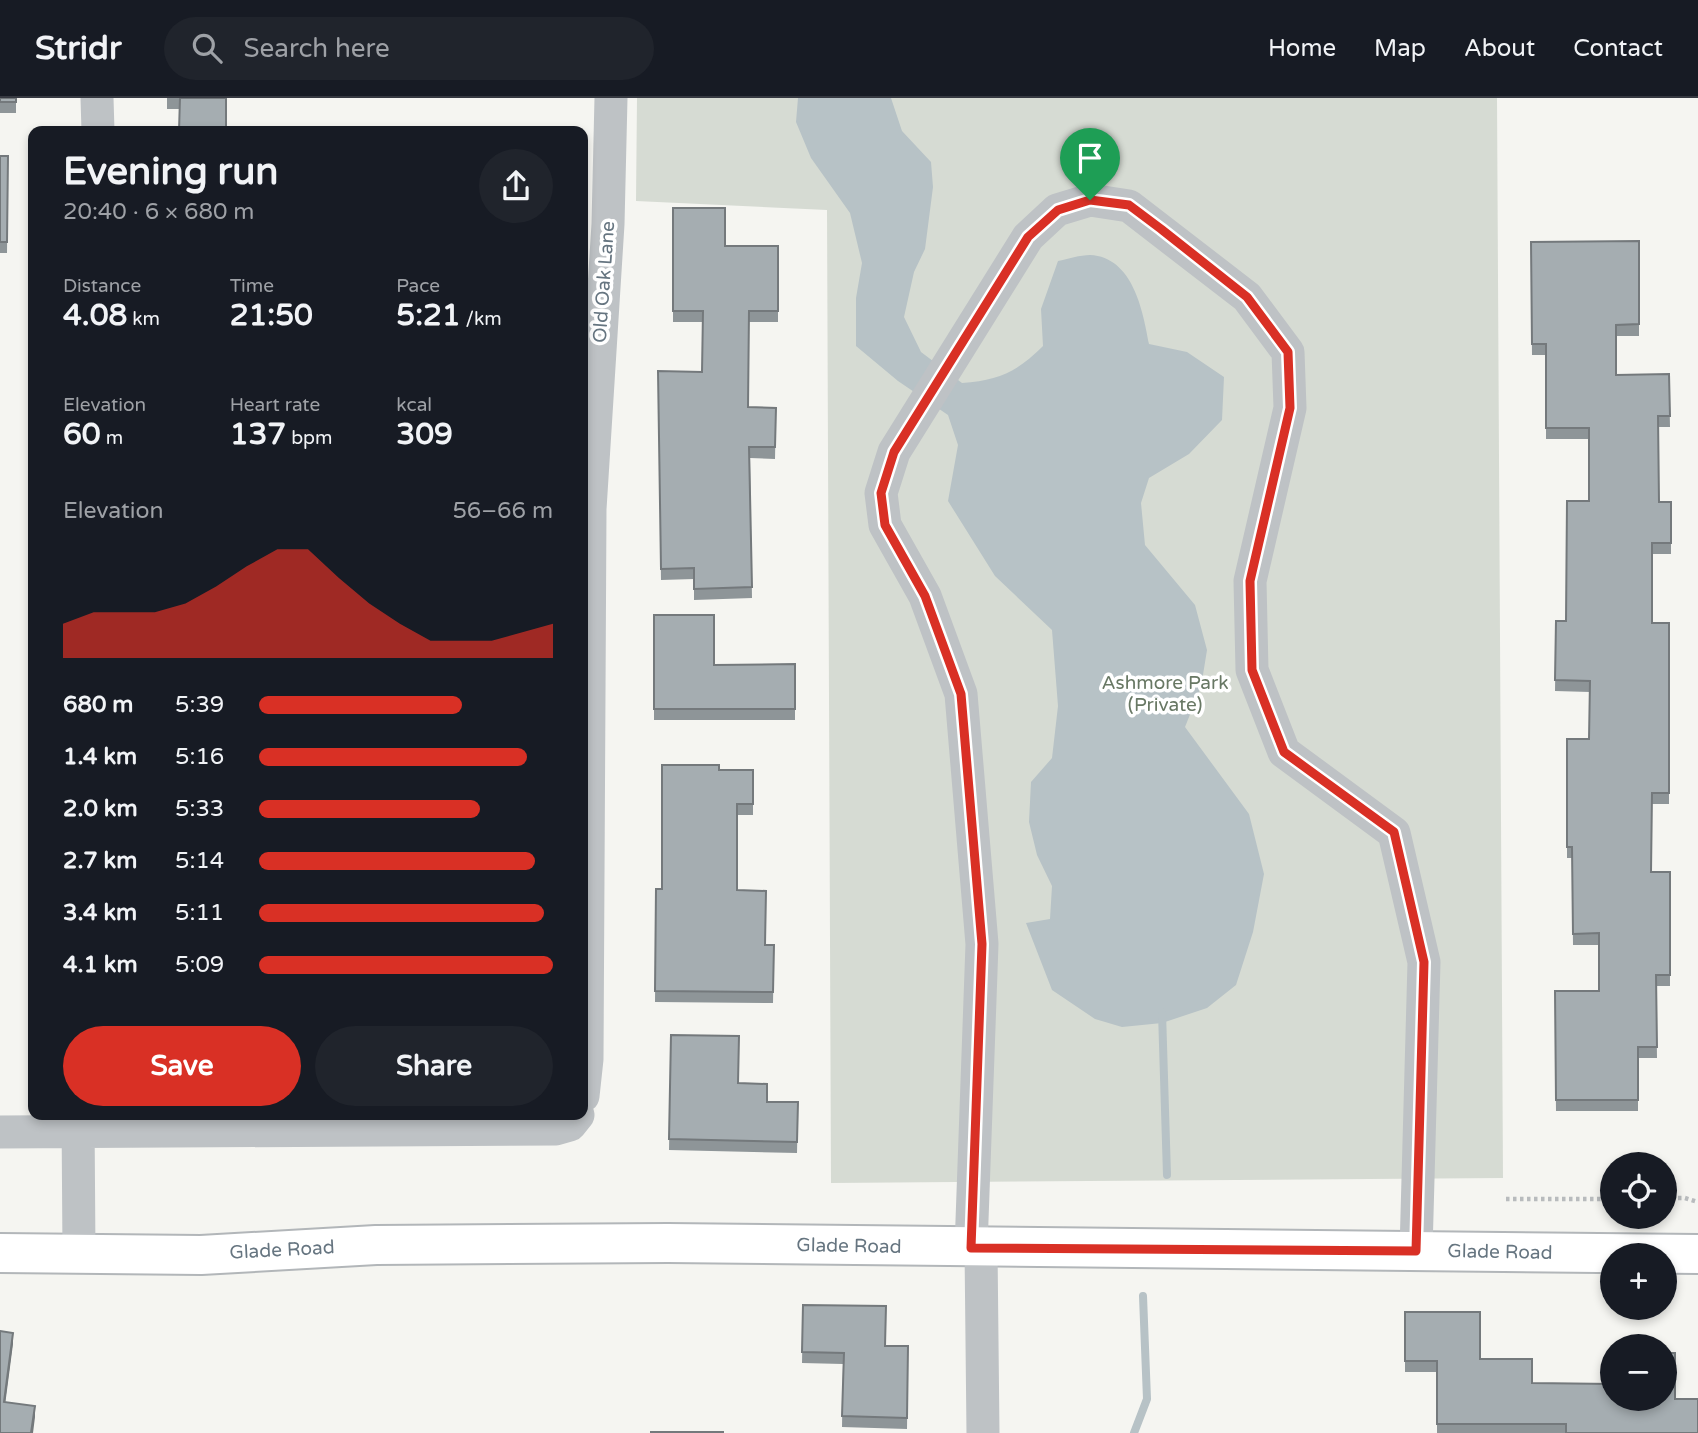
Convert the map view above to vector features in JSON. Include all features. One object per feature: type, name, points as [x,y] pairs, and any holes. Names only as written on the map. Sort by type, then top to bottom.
[{"type":"main road","name":"Glade Road","points":[[0,1253],[201,1255],[376,1245],[668,1243],[1698,1254]]},
{"type":"street","points":[[97,98],[98,126]]},
{"type":"street","name":"Old Oak Lane","points":[[588,876],[590,509],[608,224],[611,98]]},
{"type":"street","points":[[983,1433],[976,1248],[982,944],[961,694],[925,596],[885,525],[881,493],[894,452],[1028,237],[1058,210],[1090,200],[1129,205],[1247,297],[1288,352],[1290,408],[1250,581],[1252,670],[1284,752],[1394,832],[1424,962],[1416,1251]]},
{"type":"street","points":[[0,1132],[78,1123],[567,1122]]},
{"type":"street","points":[[78,1123],[79,1254]]},
{"type":"path","points":[[1506,1199],[1600,1199]]},
{"type":"path","points":[[1677,1200],[1698,1202]]},
{"type":"green space","name":"Ashmore Park (Private)","points":[[637,98],[1497,98],[1503,1178],[831,1183],[827,210],[636,201]]},
{"type":"shaded area","points":[[798,98],[891,98],[902,131],[931,162],[933,187],[925,249],[914,272],[904,317],[921,352],[962,383],[987,380],[1007,373],[1043,346],[1041,309],[1058,261],[1090,255],[1105,258],[1117,265],[1126,275],[1139,302],[1149,344],[1187,352],[1224,377],[1222,420],[1189,454],[1149,478],[1141,503],[1145,545],[1195,605],[1207,650],[1201,687],[1185,727],[1249,814],[1264,874],[1253,932],[1236,985],[1207,1008],[1162,1023],[1122,1027],[1095,1019],[1052,990],[1026,923],[1050,919],[1052,886],[1037,855],[1029,822],[1031,782],[1052,758],[1058,706],[1052,630],[995,576],[948,501],[958,445],[948,415],[898,381],[856,346],[856,298],[862,263],[850,213],[811,158],[796,122]]},
{"type":"building","points":[[0,98],[16,98],[16,102],[0,102]]},
{"type":"building","points":[[180,98],[226,98],[226,126],[179,126]]},
{"type":"building","points":[[0,156],[8,156],[7,242],[0,242]]},
{"type":"building","points":[[673,208],[725,208],[725,246],[778,246],[778,311],[749,311],[748,407],[776,408],[775,447],[749,447],[752,587],[694,589],[694,568],[661,569],[658,371],[702,372],[703,311],[673,311]]},
{"type":"building","points":[[1639,241],[1639,324],[1616,325],[1616,375],[1669,374],[1670,416],[1658,416],[1659,502],[1671,502],[1671,543],[1652,543],[1652,623],[1669,623],[1669,793],[1652,793],[1651,872],[1670,872],[1670,975],[1656,975],[1657,1047],[1638,1047],[1638,1100],[1556,1100],[1555,991],[1599,991],[1599,933],[1573,934],[1572,847],[1567,847],[1567,739],[1589,739],[1590,681],[1555,680],[1556,621],[1566,621],[1567,501],[1589,501],[1589,428],[1546,428],[1546,344],[1532,344],[1531,242]]},
{"type":"building","points":[[654,615],[714,615],[714,665],[795,664],[795,709],[654,709]]},
{"type":"building","points":[[662,765],[719,765],[719,770],[753,770],[753,804],[737,804],[737,890],[766,891],[765,945],[774,945],[773,992],[655,991],[656,889],[662,889]]},
{"type":"building","points":[[671,1035],[739,1036],[738,1083],[767,1084],[767,1102],[798,1102],[797,1142],[669,1139]]},
{"type":"building","points":[[803,1305],[886,1306],[885,1346],[908,1346],[907,1418],[842,1416],[844,1353],[802,1352]]},
{"type":"building","points":[[1405,1312],[1480,1312],[1480,1359],[1532,1359],[1532,1383],[1600,1384],[1600,1411],[1677,1411],[1677,1399],[1698,1399],[1698,1433],[1566,1433],[1566,1424],[1437,1424],[1437,1361],[1405,1361]]},
{"type":"building","points":[[0,1331],[13,1333],[4,1402],[35,1406],[31,1433],[0,1433]]},
{"type":"building","points":[[723,1432],[723,1433],[651,1433]]},
{"type":"waterway","points":[[1162,1012],[1167,1175]]},
{"type":"waterway","points":[[1134,1433],[1147,1399],[1143,1296]]},
{"type":"route","points":[[1090,200],[1129,205],[1161,229],[1247,297],[1288,352],[1290,408],[1250,581],[1252,670],[1284,752],[1394,832],[1424,962],[1416,1251],[971,1248],[982,944],[961,694],[925,596],[885,525],[881,493],[894,452],[1028,237],[1058,210],[1090,200]]}]
